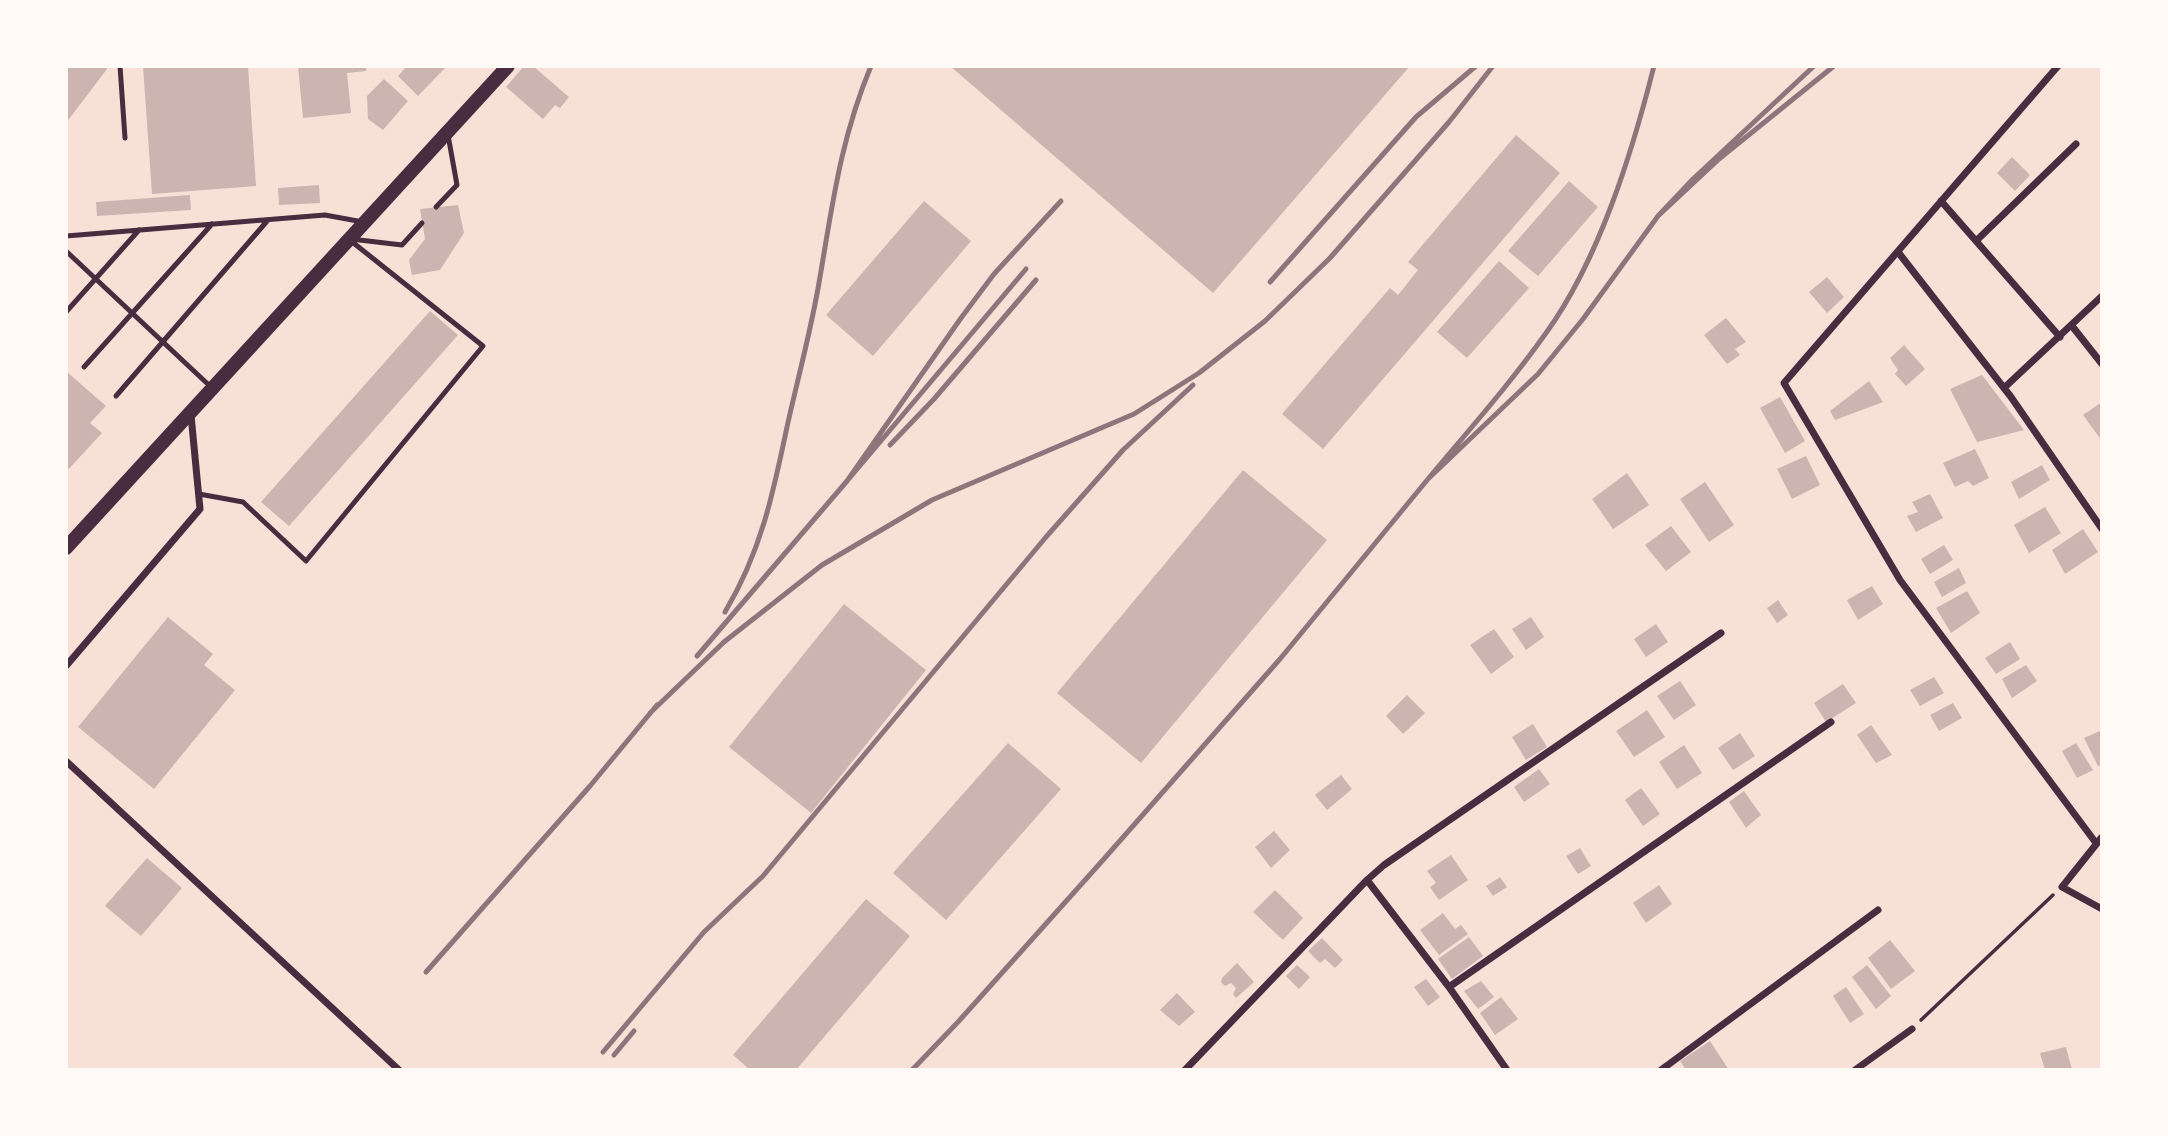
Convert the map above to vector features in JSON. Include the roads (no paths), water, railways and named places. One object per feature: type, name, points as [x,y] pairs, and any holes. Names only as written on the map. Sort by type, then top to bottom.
[{"type":"main road","points":[[66,548],[508,66]]},
{"type":"street","points":[[2058,66],[1784,383],[1900,580],[2099,840],[2062,887],[2102,909]]},
{"type":"street","points":[[1976,241],[2076,144]]},
{"type":"street","points":[[1941,201],[2060,337]]},
{"type":"street","points":[[1898,252],[2004,388],[2102,529]]},
{"type":"street","points":[[2004,388],[2102,296]]},
{"type":"street","points":[[2072,326],[2102,364]]},
{"type":"street","points":[[66,666],[200,509],[190,413]]},
{"type":"street","points":[[1185,1069],[1384,865],[1721,633]]},
{"type":"street","points":[[1449,987],[1831,722]]},
{"type":"street","points":[[66,761],[399,1069]]},
{"type":"street","points":[[1367,880],[1449,987],[1502,1068]]},
{"type":"street","points":[[1661,1069],[1878,910]]},
{"type":"street","points":[[1854,1069],[1912,1029]]},
{"type":"lane","points":[[120,66],[125,138]]},
{"type":"lane","points":[[436,207],[457,185],[448,131]]},
{"type":"lane","points":[[66,236],[325,215],[363,222]]},
{"type":"lane","points":[[116,396],[268,220]]},
{"type":"lane","points":[[348,239],[402,245],[422,223]]},
{"type":"lane","points":[[84,367],[212,224]]},
{"type":"lane","points":[[66,312],[139,230]]},
{"type":"lane","points":[[199,494],[243,502],[306,561],[483,346],[348,239]]},
{"type":"lane","points":[[66,251],[212,389]]},
{"type":"railway","points":[[725,612],[757,545],[771,499],[813,314],[845,144],[871,66]]},
{"type":"railway","points":[[1270,282],[1416,117],[1476,66]]},
{"type":"railway","points":[[650,713],[724,642],[822,565],[932,500],[1134,414],[1199,373],[1265,321],[1330,258],[1449,122],[1493,66]]},
{"type":"railway","points":[[1654,66],[1612,205],[1582,273],[1565,304],[1518,371],[1428,479],[1538,374],[1583,319],[1658,216]]},
{"type":"railway","points":[[1814,66],[1693,179],[1658,216],[1719,159],[1834,66]]},
{"type":"railway","points":[[1026,269],[847,481],[994,274],[1061,201]]},
{"type":"railway","points":[[890,445],[934,399],[1036,280]]},
{"type":"railway","points":[[603,1052],[704,932],[763,876],[1046,537],[1123,450],[1193,385]]},
{"type":"railway","points":[[912,1070],[958,1022],[1280,659],[1428,479]]},
{"type":"railway","points":[[697,656],[847,481]]},
{"type":"railway","points":[[426,972],[590,786],[657,705]]},
{"type":"railway","points":[[614,1055],[634,1031]]}]
